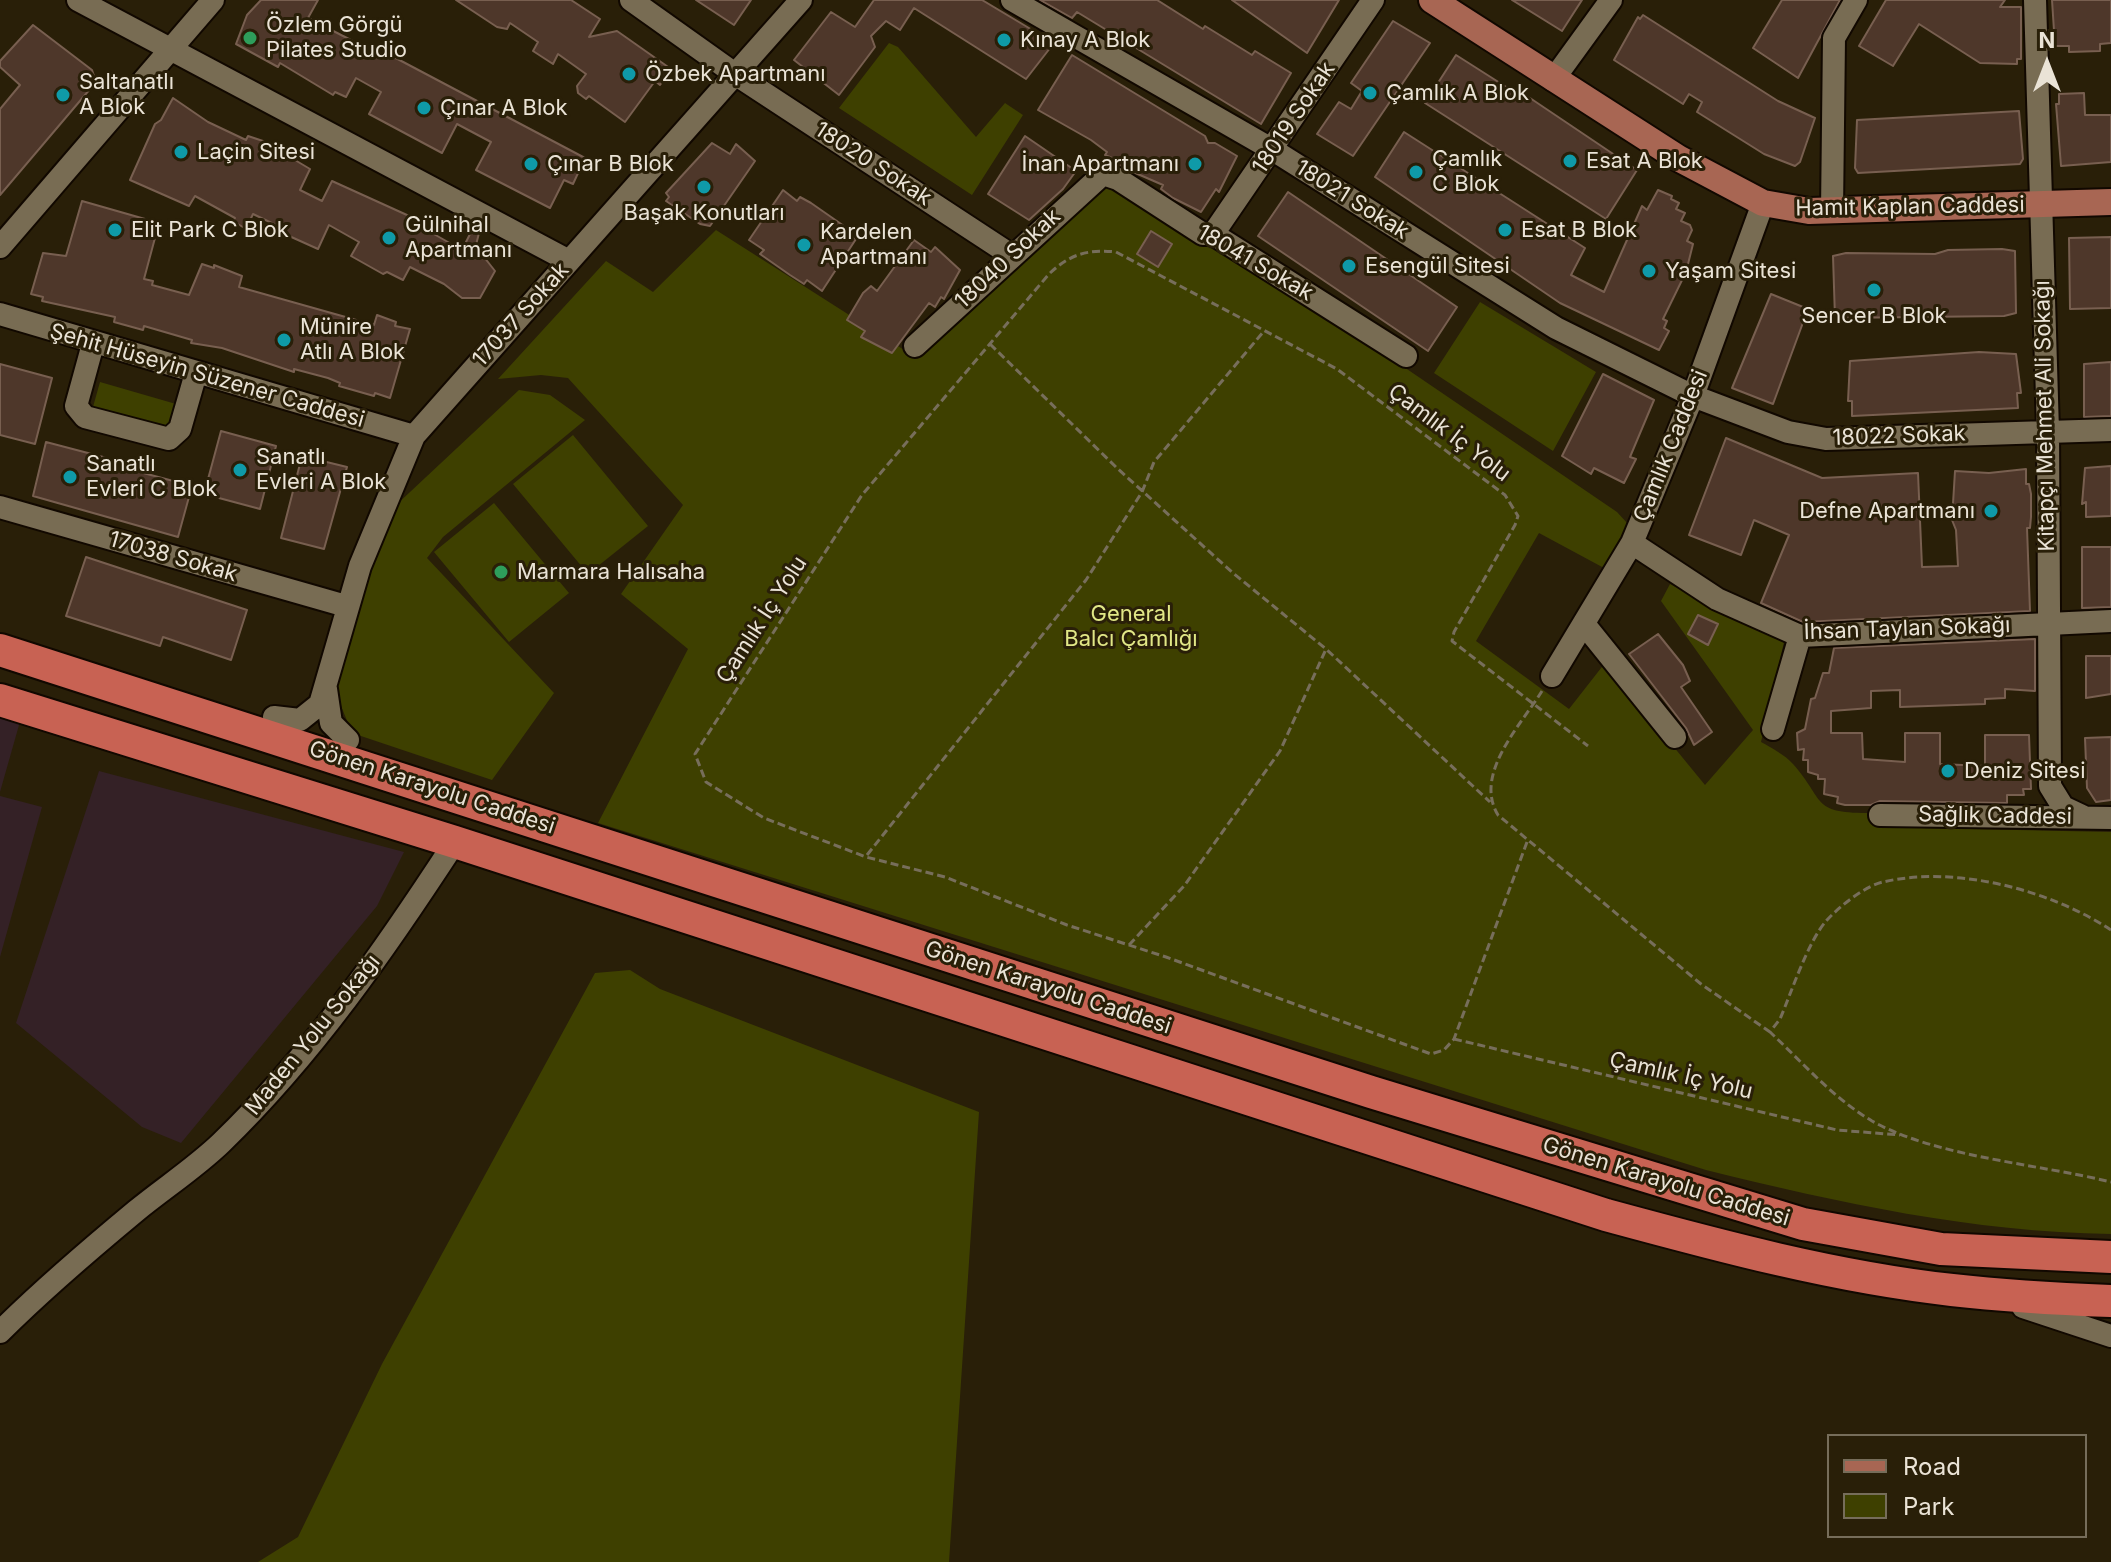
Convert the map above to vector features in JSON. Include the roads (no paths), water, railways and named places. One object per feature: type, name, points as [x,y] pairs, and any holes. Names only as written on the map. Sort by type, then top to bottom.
[{"type":"highway","points":[[0,631],[348,740],[537,805],[612,846]]},
{"type":"highway","name":"Gönen Karayolu Caddesi","points":[[0,650],[1371,1092],[1803,1224],[1941,1249],[2111,1257]]},
{"type":"highway","name":"Gönen Karayolu Caddesi","points":[[0,700],[455,842],[1606,1215],[1748,1253],[1952,1290],[2111,1301]]},
{"type":"highway","points":[[433,788],[463,811],[455,842]]},
{"type":"highway","points":[[455,842],[466,828],[486,824],[803,922],[886,935]]},
{"type":"main road","name":"Hamit Kaplan Caddesi","points":[[1432,0],[1678,158],[1763,203],[1795,210],[1832,211],[2111,202]]},
{"type":"street","points":[[78,0],[569,261]]},
{"type":"street","points":[[0,247],[213,0]]},
{"type":"street","name":"18020 Sokak","points":[[631,0],[735,74],[1011,255]]},
{"type":"street","name":"17037 Sokak","points":[[326,681],[346,606],[414,436],[801,0]]},
{"type":"street","name":"18021 Sokak","points":[[1012,0],[1273,150],[1556,328],[1693,396]]},
{"type":"street","name":"18019 Sokak","points":[[1213,234],[1373,0]]},
{"type":"street","points":[[1553,80],[1611,0]]},
{"type":"street","points":[[1832,211],[1834,38],[1856,0]]},
{"type":"street","name":"Kitapçı Mehmet Ali Sokağı","points":[[2035,0],[2048,431],[2050,786],[2063,807],[2082,816]]},
{"type":"street","name":"18040 Sokak","points":[[915,346],[1103,174]]},
{"type":"street","name":"18041 Sokak","points":[[1103,174],[1118,179],[1203,234],[1213,234],[1406,356]]},
{"type":"street","name":"Çamlık Caddesi","points":[[1552,676],[1629,548],[1693,396],[1763,203]]},
{"type":"street","name":"Şehit Hüseyin Süzener Caddesi","points":[[0,314],[93,344],[414,436]]},
{"type":"street","points":[[93,344],[76,406],[85,417],[169,439],[180,429],[196,373]]},
{"type":"street","name":"18022 Sokak","points":[[1693,396],[1788,432],[1826,439],[2111,430]]},
{"type":"street","name":"17038 Sokak","points":[[0,507],[346,606]]},
{"type":"street","name":"İhsan Taylan Sokağı","points":[[1629,548],[1737,610],[1800,636],[2111,621]]},
{"type":"street","points":[[1584,624],[1675,737]]},
{"type":"street","points":[[1773,729],[1800,636]]},
{"type":"street","points":[[274,717],[300,720],[308,717],[320,704],[326,681]]},
{"type":"street","points":[[326,681],[328,715],[336,731],[348,740]]},
{"type":"street","name":"Sağlık Caddesi","points":[[1880,815],[2111,818]]},
{"type":"street","name":"Maden Yolu Sokağı","points":[[0,1332],[135,1212],[218,1145],[257,1107],[324,1029],[395,934],[455,842]]},
{"type":"street","points":[[1952,1290],[2051,1314],[2111,1336]]},
{"type":"place","name":"Özlem Görgü Pilates Studio","points":[[250,38]]},
{"type":"place","name":"Kınay A Blok","points":[[1004,40]]},
{"type":"place","name":"Özbek Apartmanı","points":[[629,74]]},
{"type":"place","name":"Çamlık A Blok","points":[[1370,93]]},
{"type":"place","name":"Saltanatlı A Blok","points":[[63,95]]},
{"type":"place","name":"Çınar A Blok","points":[[424,108]]},
{"type":"place","name":"Laçin Sitesi","points":[[181,152]]},
{"type":"place","name":"Esat A Blok","points":[[1570,161]]},
{"type":"place","name":"Çınar B Blok","points":[[531,164]]},
{"type":"place","name":"İnan Apartmanı","points":[[1195,164]]},
{"type":"place","name":"Çamlık C Blok","points":[[1416,172]]},
{"type":"place","name":"Başak Konutları","points":[[704,187]]},
{"type":"place","name":"Elit Park C Blok","points":[[115,230]]},
{"type":"place","name":"Esat B Blok","points":[[1505,230]]},
{"type":"place","name":"Gülnihal Apartmanı","points":[[389,238]]},
{"type":"place","name":"Kardelen Apartmanı","points":[[804,245]]},
{"type":"place","name":"Esengül Sitesi","points":[[1349,266]]},
{"type":"place","name":"Yaşam Sitesi","points":[[1649,271]]},
{"type":"place","name":"Sencer B Blok","points":[[1874,290]]},
{"type":"place","name":"Münire Atlı A Blok","points":[[284,340]]},
{"type":"place","name":"Sanatlı Evleri A Blok","points":[[240,470]]},
{"type":"place","name":"Sanatlı Evleri C Blok","points":[[70,477]]},
{"type":"place","name":"Defne Apartmanı","points":[[1991,511]]},
{"type":"place","name":"Marmara Halısaha","points":[[501,572]]},
{"type":"place","name":"Deniz Sitesi","points":[[1948,771]]},
{"type":"park label","name":"General Balcı Çamlığı","points":[[1131,626]]}]
